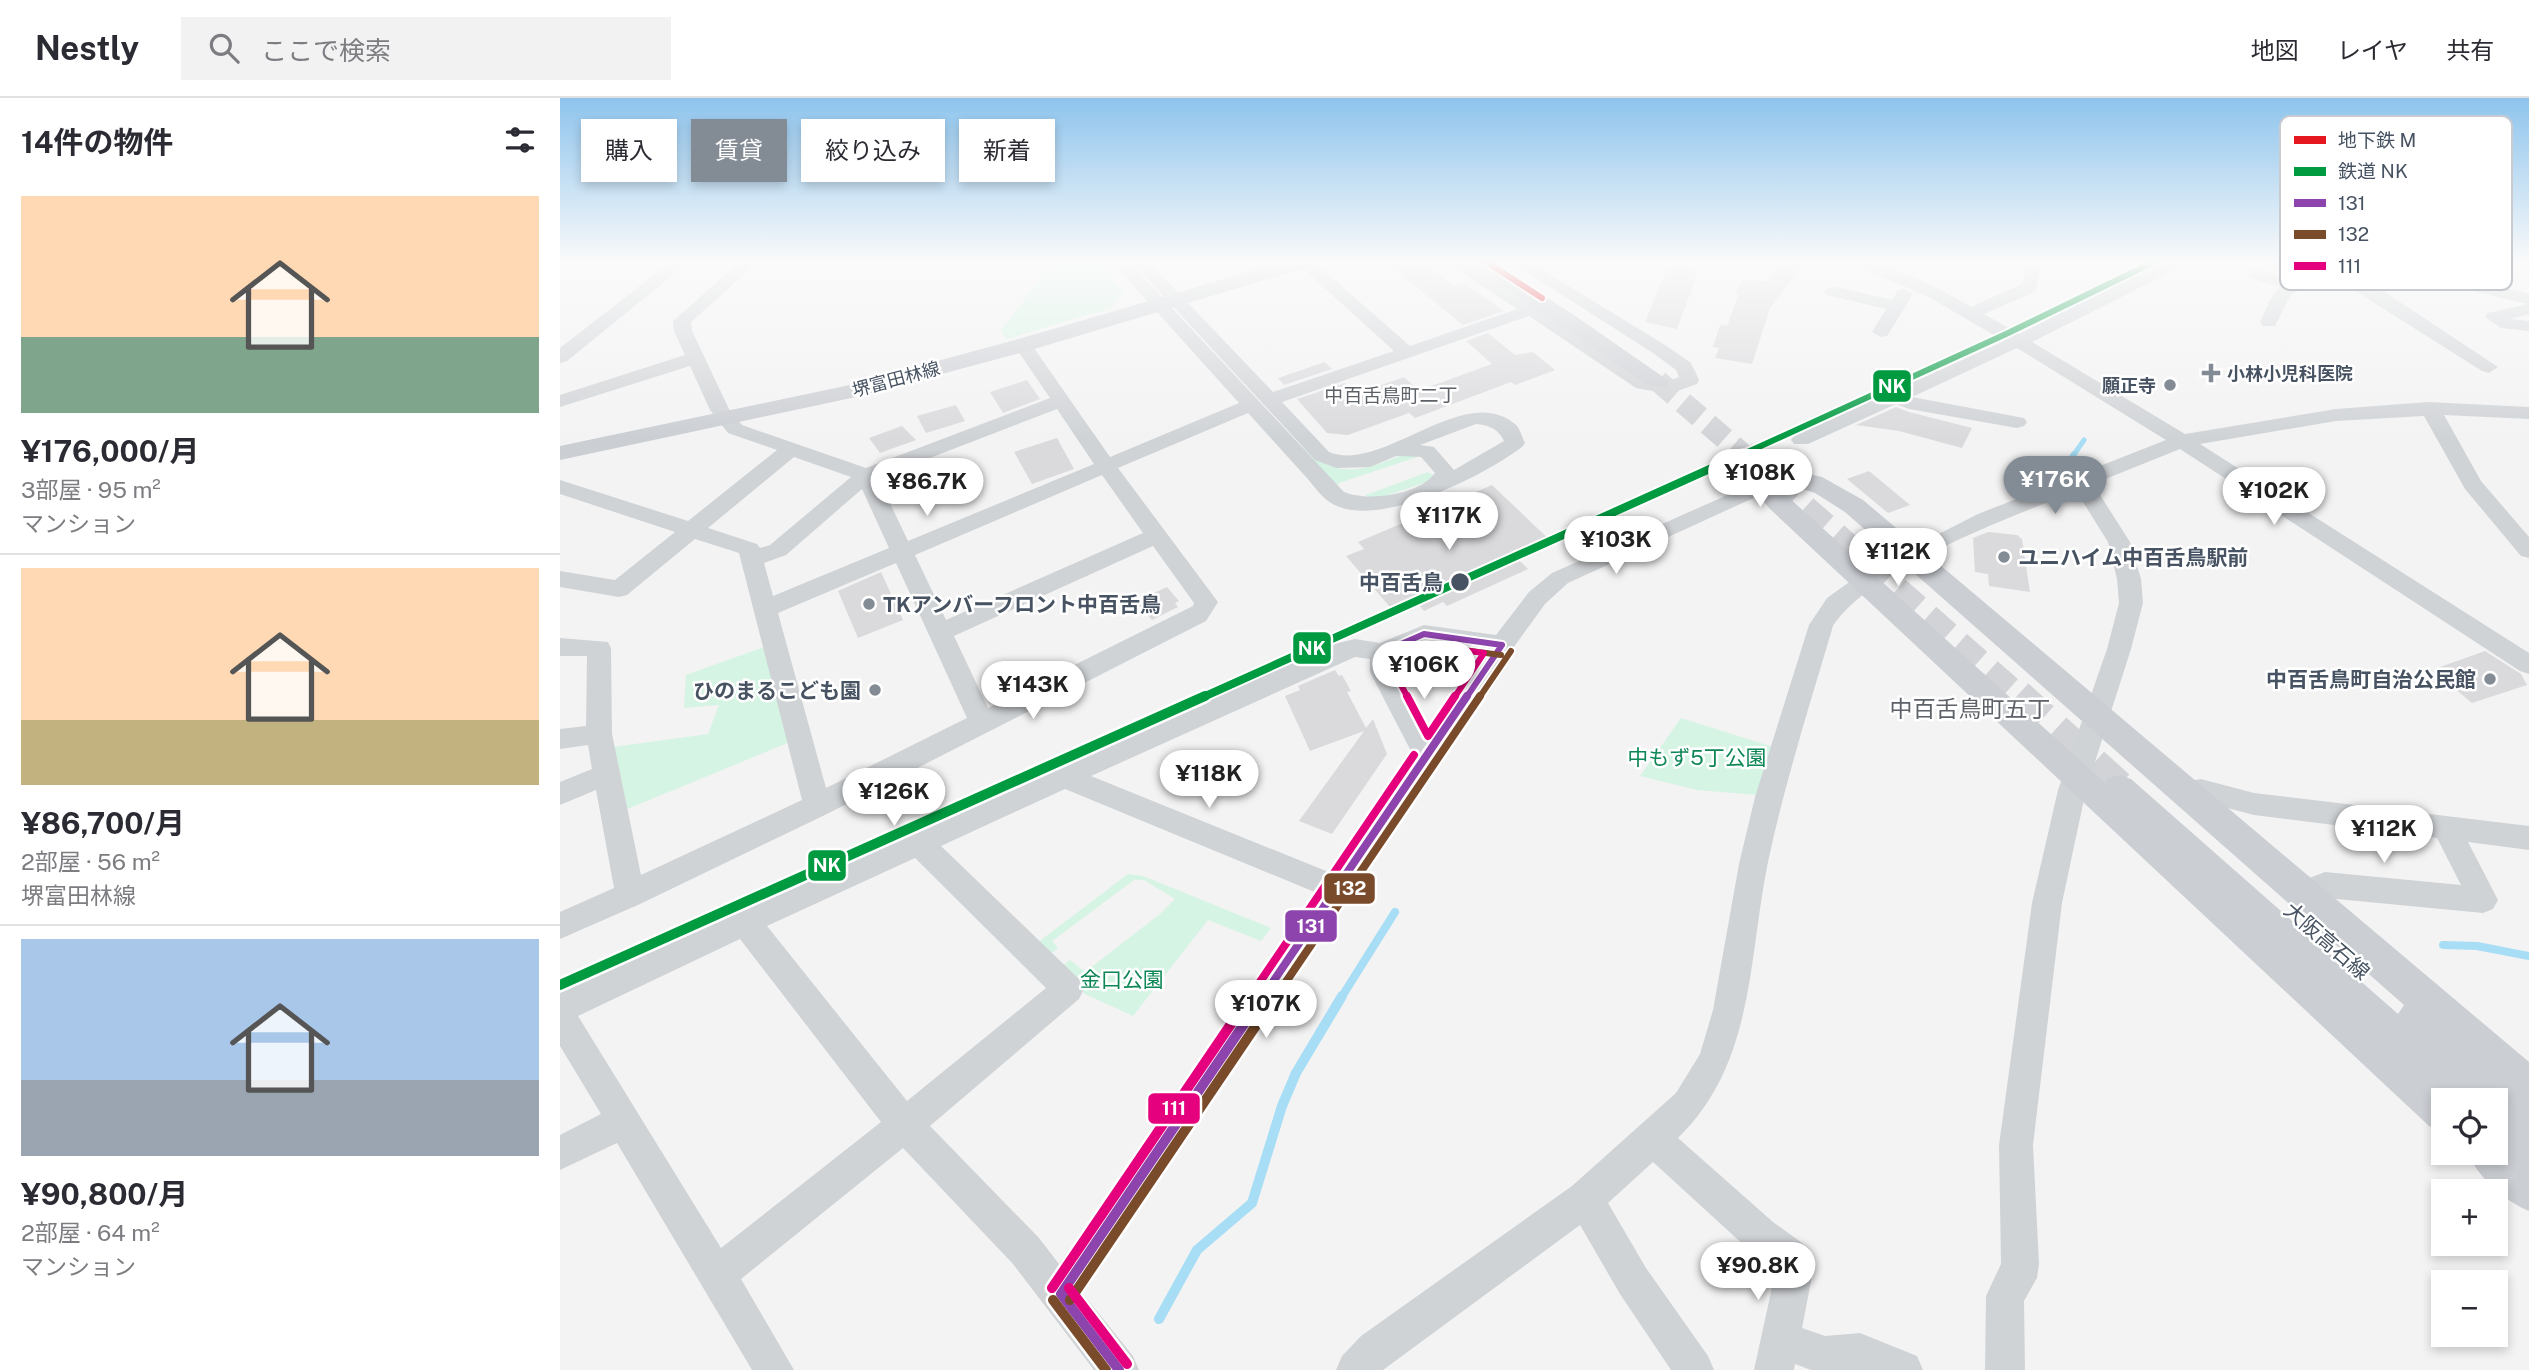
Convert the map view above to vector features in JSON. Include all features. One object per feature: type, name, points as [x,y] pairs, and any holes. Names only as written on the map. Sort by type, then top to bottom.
[{"type":"main road","name":"堺富田林線","points":[[560,453],[726,420],[848,392],[1106,320]]},
{"type":"main road","points":[[1569,320],[1667,378],[1595,320]]},
{"type":"main road","points":[[2431,1101],[1864,583],[1785,509],[1769,491],[1769,485],[1788,476],[1801,478],[1854,506],[2529,1088]]},
{"type":"main road","name":"大阪高石線","points":[[2453,1088],[2122,776],[2494,1088]]},
{"type":"main road","name":"大阪高石線","points":[[2508,1099],[2529,1117]]},
{"type":"main road","points":[[2508,1140],[2529,1160]]},
{"type":"main road","points":[[2502,1165],[2529,1190]]},
{"type":"street","points":[[560,357],[607,320]]},
{"type":"street","points":[[683,320],[683,331],[695,358],[726,420],[735,429],[866,475],[981,721]]},
{"type":"street","points":[[1184,320],[1259,403],[1336,497],[1354,505],[1377,504],[1438,483],[1501,455],[1515,443],[1508,428],[1489,419],[1474,418],[1370,461],[1336,462],[1322,456],[1259,403]]},
{"type":"street","points":[[1371,320],[1406,352]]},
{"type":"street","points":[[765,609],[1259,403],[1500,320]]},
{"type":"street","points":[[1547,320],[1643,384],[1669,388],[1689,380],[1687,370],[1670,356],[1613,320]]},
{"type":"street","points":[[1881,332],[1888,320]]},
{"type":"street","points":[[1981,320],[2182,441],[2529,665]]},
{"type":"street","points":[[1801,440],[2060,320]]},
{"type":"street","points":[[2418,320],[2489,368]]},
{"type":"street","points":[[2500,320],[2507,324],[2529,326]]},
{"type":"street","points":[[560,926],[817,806],[981,721],[1198,615],[1204,609],[1206,602],[1155,536],[1023,345]]},
{"type":"street","points":[[560,401],[695,358]]},
{"type":"street","points":[[1896,396],[1909,403],[2017,422]]},
{"type":"street","points":[[751,559],[778,550],[866,475],[1060,401]]},
{"type":"street","points":[[2428,408],[2440,424],[2472,484],[2529,551]]},
{"type":"street","points":[[1356,1370],[1375,1350],[1585,1199],[1688,1105],[1714,1060],[1729,1010],[1753,864],[1769,797],[1821,625],[1835,604],[1864,583],[1913,555],[1986,519],[2182,441],[2336,415],[2428,408],[2529,413]]},
{"type":"street","points":[[560,579],[618,589],[791,449]]},
{"type":"street","points":[[1395,450],[1427,451],[1442,466],[1445,473],[1438,483]]},
{"type":"street","points":[[1061,1294],[1502,645],[1537,598],[1560,578],[1779,478]]},
{"type":"street","points":[[2005,1370],[2005,1296],[2018,1278],[2020,1264],[2016,1145],[2047,903],[2076,779],[2131,603],[2131,587],[2117,538],[2082,483]]},
{"type":"street","points":[[560,487],[748,549],[817,806]]},
{"type":"street","points":[[1725,502],[1758,498],[1785,509]]},
{"type":"street","points":[[939,633],[1155,536]]},
{"type":"street","points":[[560,1009],[1343,650],[1355,648],[1383,652],[1403,640],[1424,634],[1502,645]]},
{"type":"street","points":[[560,647],[599,648],[600,734],[629,895]]},
{"type":"street","points":[[1383,652],[1382,673],[1427,757]]},
{"type":"street","points":[[560,739],[600,734]]},
{"type":"street","points":[[560,794],[606,775]]},
{"type":"street","points":[[1063,777],[1337,888]]},
{"type":"street","points":[[2185,791],[2201,790],[2254,804],[2529,838]]},
{"type":"street","points":[[2304,893],[2325,885],[2483,900],[2446,827]]},
{"type":"street","points":[[715,1276],[905,1125],[1068,989],[920,844]]},
{"type":"street","points":[[745,922],[905,1125],[1026,1251],[1119,1370]]},
{"type":"street","points":[[560,1016],[774,1370]]},
{"type":"street","points":[[560,1153],[622,1122]]},
{"type":"street","points":[[1653,1139],[1760,1235],[1796,1261],[1777,1355],[1825,1356],[1860,1352],[1903,1370]]},
{"type":"street","points":[[1585,1199],[1633,1281],[1694,1370]]},
{"type":"green space","points":[[1009,320],[1070,320],[1007,339],[1001,330]]},
{"type":"green space","points":[[1299,444],[1327,465],[1340,469],[1379,464],[1411,452],[1420,456],[1339,483],[1335,488]]},
{"type":"green space","points":[[1428,472],[1435,476],[1432,480],[1385,496],[1367,498],[1366,495]]},
{"type":"green space","points":[[1419,645],[1430,649],[1432,659],[1421,667],[1406,665],[1402,659],[1403,651]]},
{"type":"green space","points":[[764,647],[790,742],[625,810],[613,747],[708,734],[719,705],[684,708],[686,675]]},
{"type":"green space","name":"中もず5丁公園","points":[[1681,718],[1773,747],[1758,795],[1697,790],[1640,776]]},
{"type":"green space","name":"金口公園","points":[[1128,874],[1143,876],[1271,928],[1261,941],[1208,920],[1133,1016],[1085,994],[1060,968],[1070,960],[1085,972],[1160,914],[1175,899],[1144,880],[1134,880],[1052,941],[1058,948],[1048,956],[1037,943]]},
{"type":"building","points":[[1457,320],[1477,320],[1463,325]]},
{"type":"building","points":[[1646,320],[1680,320],[1677,329]]},
{"type":"building","points":[[1729,320],[1766,320],[1752,364],[1715,358],[1719,348],[1713,347],[1720,325],[1727,326]]},
{"type":"building","points":[[1488,333],[1515,355],[1533,352],[1555,370],[1515,385],[1511,382],[1415,418],[1409,413],[1348,435],[1327,433],[1297,399],[1345,383],[1356,394],[1404,377],[1418,390],[1440,383],[1492,364],[1466,341]]},
{"type":"building","points":[[1325,362],[1332,369],[1284,385],[1278,378]]},
{"type":"building","points":[[1027,380],[1040,399],[1003,413],[990,392]]},
{"type":"building","points":[[956,405],[965,421],[926,433],[917,416]]},
{"type":"building","points":[[1896,407],[1972,428],[1962,448],[1899,431],[1856,425]]},
{"type":"building","points":[[902,426],[916,440],[880,453],[869,438]]},
{"type":"building","points":[[1057,438],[1074,469],[1032,484],[1014,452]]},
{"type":"building","points":[[1869,471],[1910,505],[1888,513],[1847,479]]},
{"type":"building","points":[[1492,485],[1554,544],[1519,560],[1528,569],[1447,606],[1443,602],[1424,611],[1418,604],[1396,614],[1346,556],[1364,549],[1358,542]]},
{"type":"building","name":"ユニハイム中百舌鳥駅前","points":[[1988,532],[2017,535],[2022,539],[2030,592],[1989,586],[1988,574],[1975,572],[1973,538]]},
{"type":"building","name":"TKアンバーフロント中百舌鳥","points":[[881,572],[903,620],[858,638],[838,591]]},
{"type":"building","points":[[1167,587],[1179,601],[1175,603],[1178,607],[1152,620],[1136,601]]},
{"type":"building","name":"中百舌鳥町自治公民館","points":[[2485,651],[2521,674],[2527,685],[2472,703],[2454,688],[2462,685],[2440,667]]},
{"type":"building","points":[[1335,670],[1339,676],[1342,675],[1351,691],[1347,692],[1366,728],[1373,719],[1387,754],[1332,834],[1299,821],[1364,731],[1310,751],[1285,696],[1300,690],[1298,686]]},
{"type":"waterway","points":[[2073,456],[2084,440]]},
{"type":"waterway","points":[[2070,461],[2074,454]]},
{"type":"waterway","points":[[1341,998],[1395,912]]},
{"type":"waterway","points":[[2443,945],[2477,946],[2529,956]]},
{"type":"waterway","points":[[1159,1319],[1197,1250],[1252,1203],[1282,1106],[1296,1073],[1342,996]]},
{"type":"tunnel","points":[[1658,381],[1745,456]]},
{"type":"tunnel","points":[[1743,454],[2019,698]]},
{"type":"tunnel","points":[[2017,696],[2119,788]]},
{"type":"rail line","name":"NK","points":[[560,985],[1643,500],[2034,320]]},
{"type":"transit line","name":"131","points":[[1383,652],[1424,634],[1502,645]]},
{"type":"transit line","name":"132","points":[[1388,661],[1425,645],[1501,655]]},
{"type":"transit line","name":"111","points":[[1425,645],[1484,653],[1428,736],[1393,670],[1393,658],[1425,645]]},
{"type":"transit line","name":"131","points":[[1061,1294],[1502,645]]},
{"type":"transit line","name":"132","points":[[1070,1300],[1511,651]]},
{"type":"transit line","name":"111","points":[[1052,1288],[1414,755]]},
{"type":"transit line","name":"111","points":[[1069,1288],[1127,1364]]},
{"type":"transit line","name":"131","points":[[1061,1294],[1119,1370]]},
{"type":"transit line","name":"132","points":[[1053,1300],[1106,1370]]},
{"type":"place","name":"小林小児科医院","points":[[2211,373]]},
{"type":"place","name":"願正寺","points":[[2170,385]]},
{"type":"place","name":"ユニハイム中百舌鳥駅前","points":[[2004,557]]},
{"type":"place","name":"中百舌鳥","points":[[1460,582]]},
{"type":"place","name":"TKアンバーフロント中百舌鳥","points":[[869,604]]},
{"type":"place","name":"中百舌鳥町自治公民館","points":[[2490,679]]},
{"type":"place","name":"ひのまるこども園","points":[[875,690]]},
{"type":"district","name":"中百舌鳥町二丁","points":[[1391,395]]},
{"type":"district","name":"中百舌鳥町五丁","points":[[1970,708]]}]
